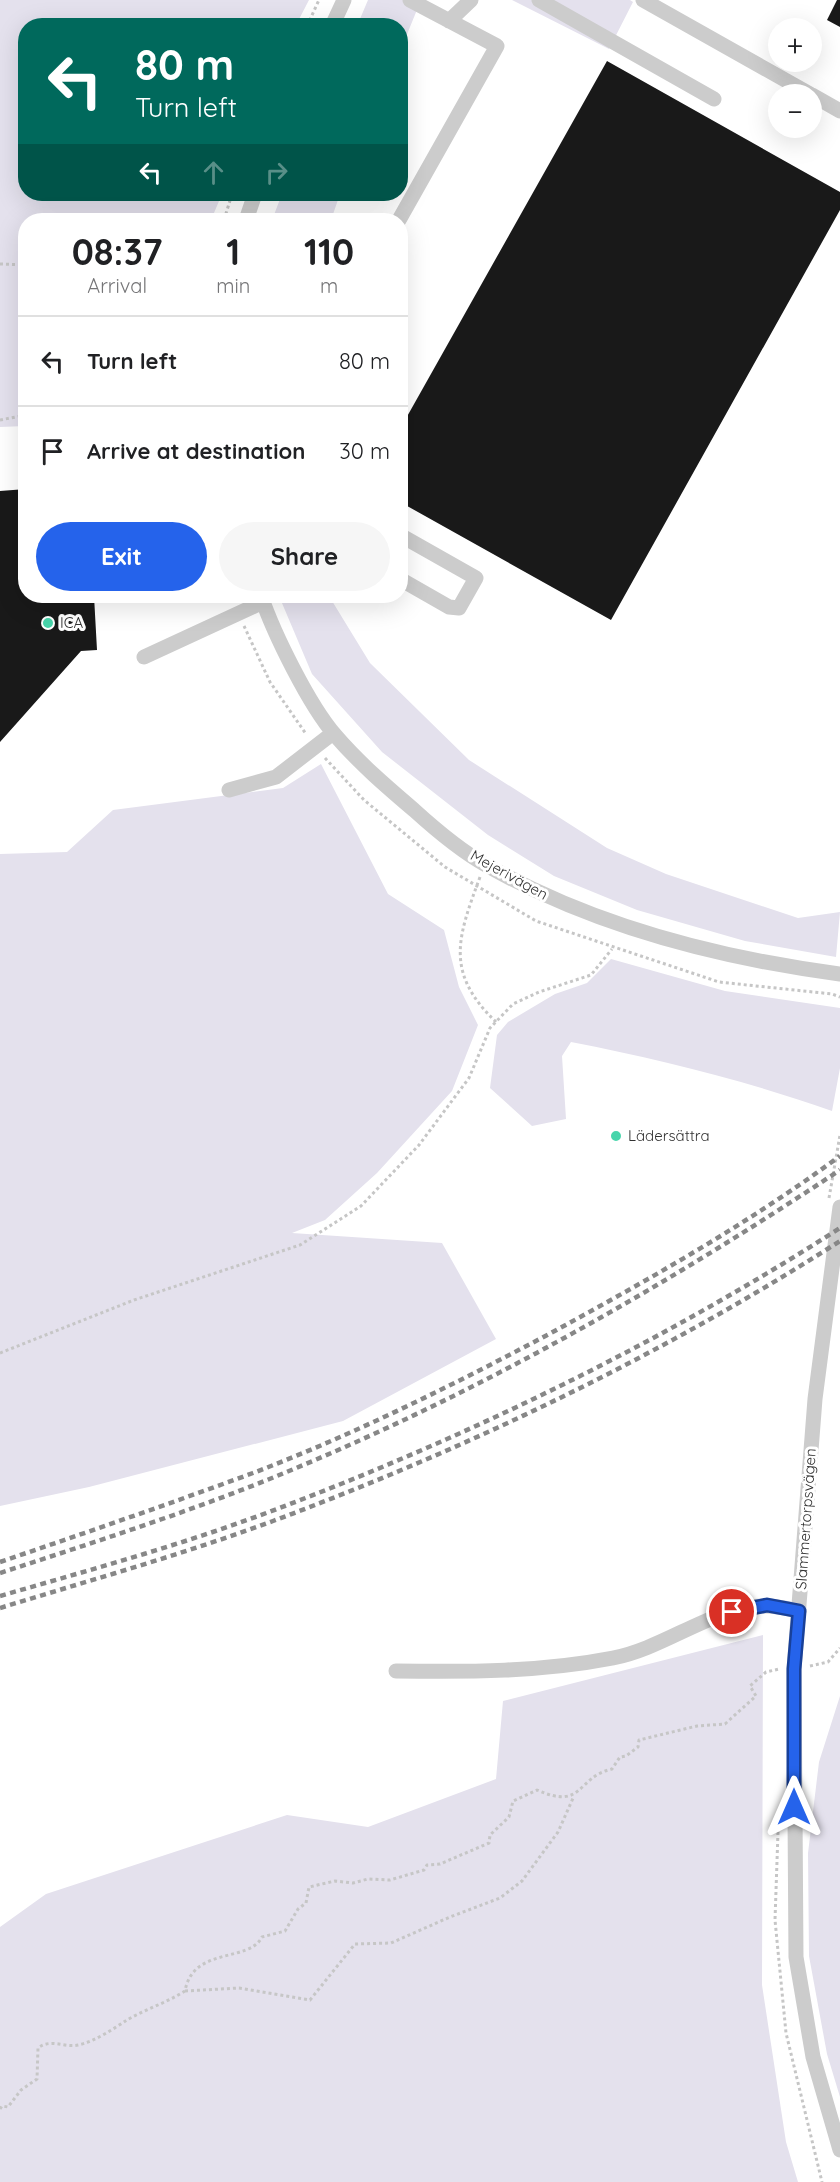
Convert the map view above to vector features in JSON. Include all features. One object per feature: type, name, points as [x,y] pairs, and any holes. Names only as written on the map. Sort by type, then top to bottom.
[{"type":"street","points":[[336,18],[344,0]]},
{"type":"street","points":[[403,213],[497,46],[410,0]]},
{"type":"street","points":[[449,21],[471,0]]},
{"type":"street","points":[[539,0],[714,99]]},
{"type":"street","points":[[643,0],[792,84]]},
{"type":"street","points":[[822,101],[840,111]]},
{"type":"street","points":[[408,540],[476,578],[459,608],[449,607],[408,584]]},
{"type":"street","points":[[144,657],[254,603]]},
{"type":"street","name":"Mejerivägen","points":[[264,603],[294,669],[333,733],[375,777],[431,825],[484,864],[556,901],[608,920],[688,944],[782,965],[840,974]]},
{"type":"street","points":[[229,790],[276,777],[333,733]]},
{"type":"street","name":"Slammertorpsvägen","points":[[840,1208],[815,1399],[799,1611],[788,1669],[796,1957],[813,2056],[840,2150]]},
{"type":"street","points":[[396,1671],[499,1672],[613,1658],[652,1648],[715,1616],[767,1605],[799,1611]]},
{"type":"path","points":[[311,18],[319,0]]},
{"type":"path","points":[[0,264],[18,265]]},
{"type":"path","points":[[0,420],[18,417]]},
{"type":"path","points":[[484,864],[471,896],[460,939],[461,972],[482,1009],[496,1022]]},
{"type":"path","points":[[0,1353],[134,1300],[300,1245],[361,1206],[419,1145],[469,1078],[490,1028],[513,1004],[539,992],[591,975],[612,948],[719,982],[832,994],[840,997]]},
{"type":"path","points":[[0,2109],[2,2106],[8,2107],[21,2090],[37,2079],[38,2048],[43,2044],[60,2043],[77,2046],[113,2031],[127,2021],[185,1991],[239,1988],[310,2000],[355,1944],[391,1943],[500,1898],[522,1881],[558,1833],[574,1796],[597,1772],[612,1769],[620,1756],[626,1756],[638,1747],[639,1740],[697,1726],[725,1724],[756,1696],[750,1686],[766,1672],[828,1662],[840,1648]]},
{"type":"path","points":[[185,1991],[186,1983],[203,1961],[242,1952],[259,1942],[262,1937],[285,1931],[298,1909],[306,1904],[309,1887],[335,1881],[353,1883],[368,1879],[390,1880],[424,1870],[427,1864],[440,1863],[489,1844],[490,1835],[509,1817],[513,1801],[537,1791],[554,1798],[574,1796]]},
{"type":"shaded area","points":[[0,0],[309,0],[300,18],[18,18],[18,201],[219,201],[214,213],[18,213],[18,426],[0,427]]},
{"type":"shaded area","points":[[368,0],[421,0],[408,32],[408,18],[360,18]]},
{"type":"shaded area","points":[[512,0],[630,0],[633,2],[609,49]]},
{"type":"shaded area","points":[[279,201],[338,201],[333,213],[275,213]]},
{"type":"shaded area","points":[[282,603],[333,603],[370,663],[469,760],[607,848],[666,874],[798,918],[840,912],[836,957],[745,941],[637,910],[554,876],[488,835],[382,752],[312,674]]},
{"type":"shaded area","points":[[321,764],[388,894],[444,930],[459,987],[478,1025],[452,1091],[377,1173],[325,1220],[292,1233],[442,1243],[496,1339],[343,1421],[89,1487],[0,1506],[0,854],[67,852],[113,810],[283,788]]},
{"type":"shaded area","points":[[611,959],[725,991],[840,1008],[840,1068],[832,1111],[703,1072],[571,1042],[562,1056],[566,1119],[532,1126],[490,1088],[497,1035],[508,1022],[555,994],[587,983]]},
{"type":"shaded area","points":[[763,1635],[762,1985],[786,2142],[798,2182],[0,2182],[0,1927],[46,1894],[287,1815],[368,1827],[496,1779],[503,1701]]},
{"type":"shaded area","points":[[840,1696],[840,2097],[827,2054],[809,1956],[808,1853],[819,1762]]},
{"type":"building","points":[[837,0],[840,0],[840,27],[827,20]]},
{"type":"building","points":[[607,61],[840,192],[840,210],[611,620],[408,506],[408,415]]},
{"type":"building","name":"ICA","points":[[18,490],[18,603],[94,603],[97,650],[81,651],[0,742],[0,491]]},
{"type":"railway","points":[[0,1562],[253,1473],[404,1408],[551,1333],[662,1271],[735,1227],[840,1156]]},
{"type":"railway","points":[[0,1573],[257,1484],[409,1418],[557,1342],[629,1301],[771,1215],[840,1170]]},
{"type":"railway","points":[[0,1596],[135,1557],[236,1524],[417,1452],[490,1420],[633,1349],[772,1270],[840,1228]]},
{"type":"railway","points":[[0,1608],[206,1545],[273,1521],[420,1462],[564,1396],[635,1360],[773,1283],[840,1241]]},
{"type":"place","name":"ICA","points":[[48,623]]},
{"type":"place","name":"Lädersättra","points":[[616,1136]]},
{"type":"route","points":[[732,1612],[767,1605],[799,1611],[794,1669],[794,1807]]}]
